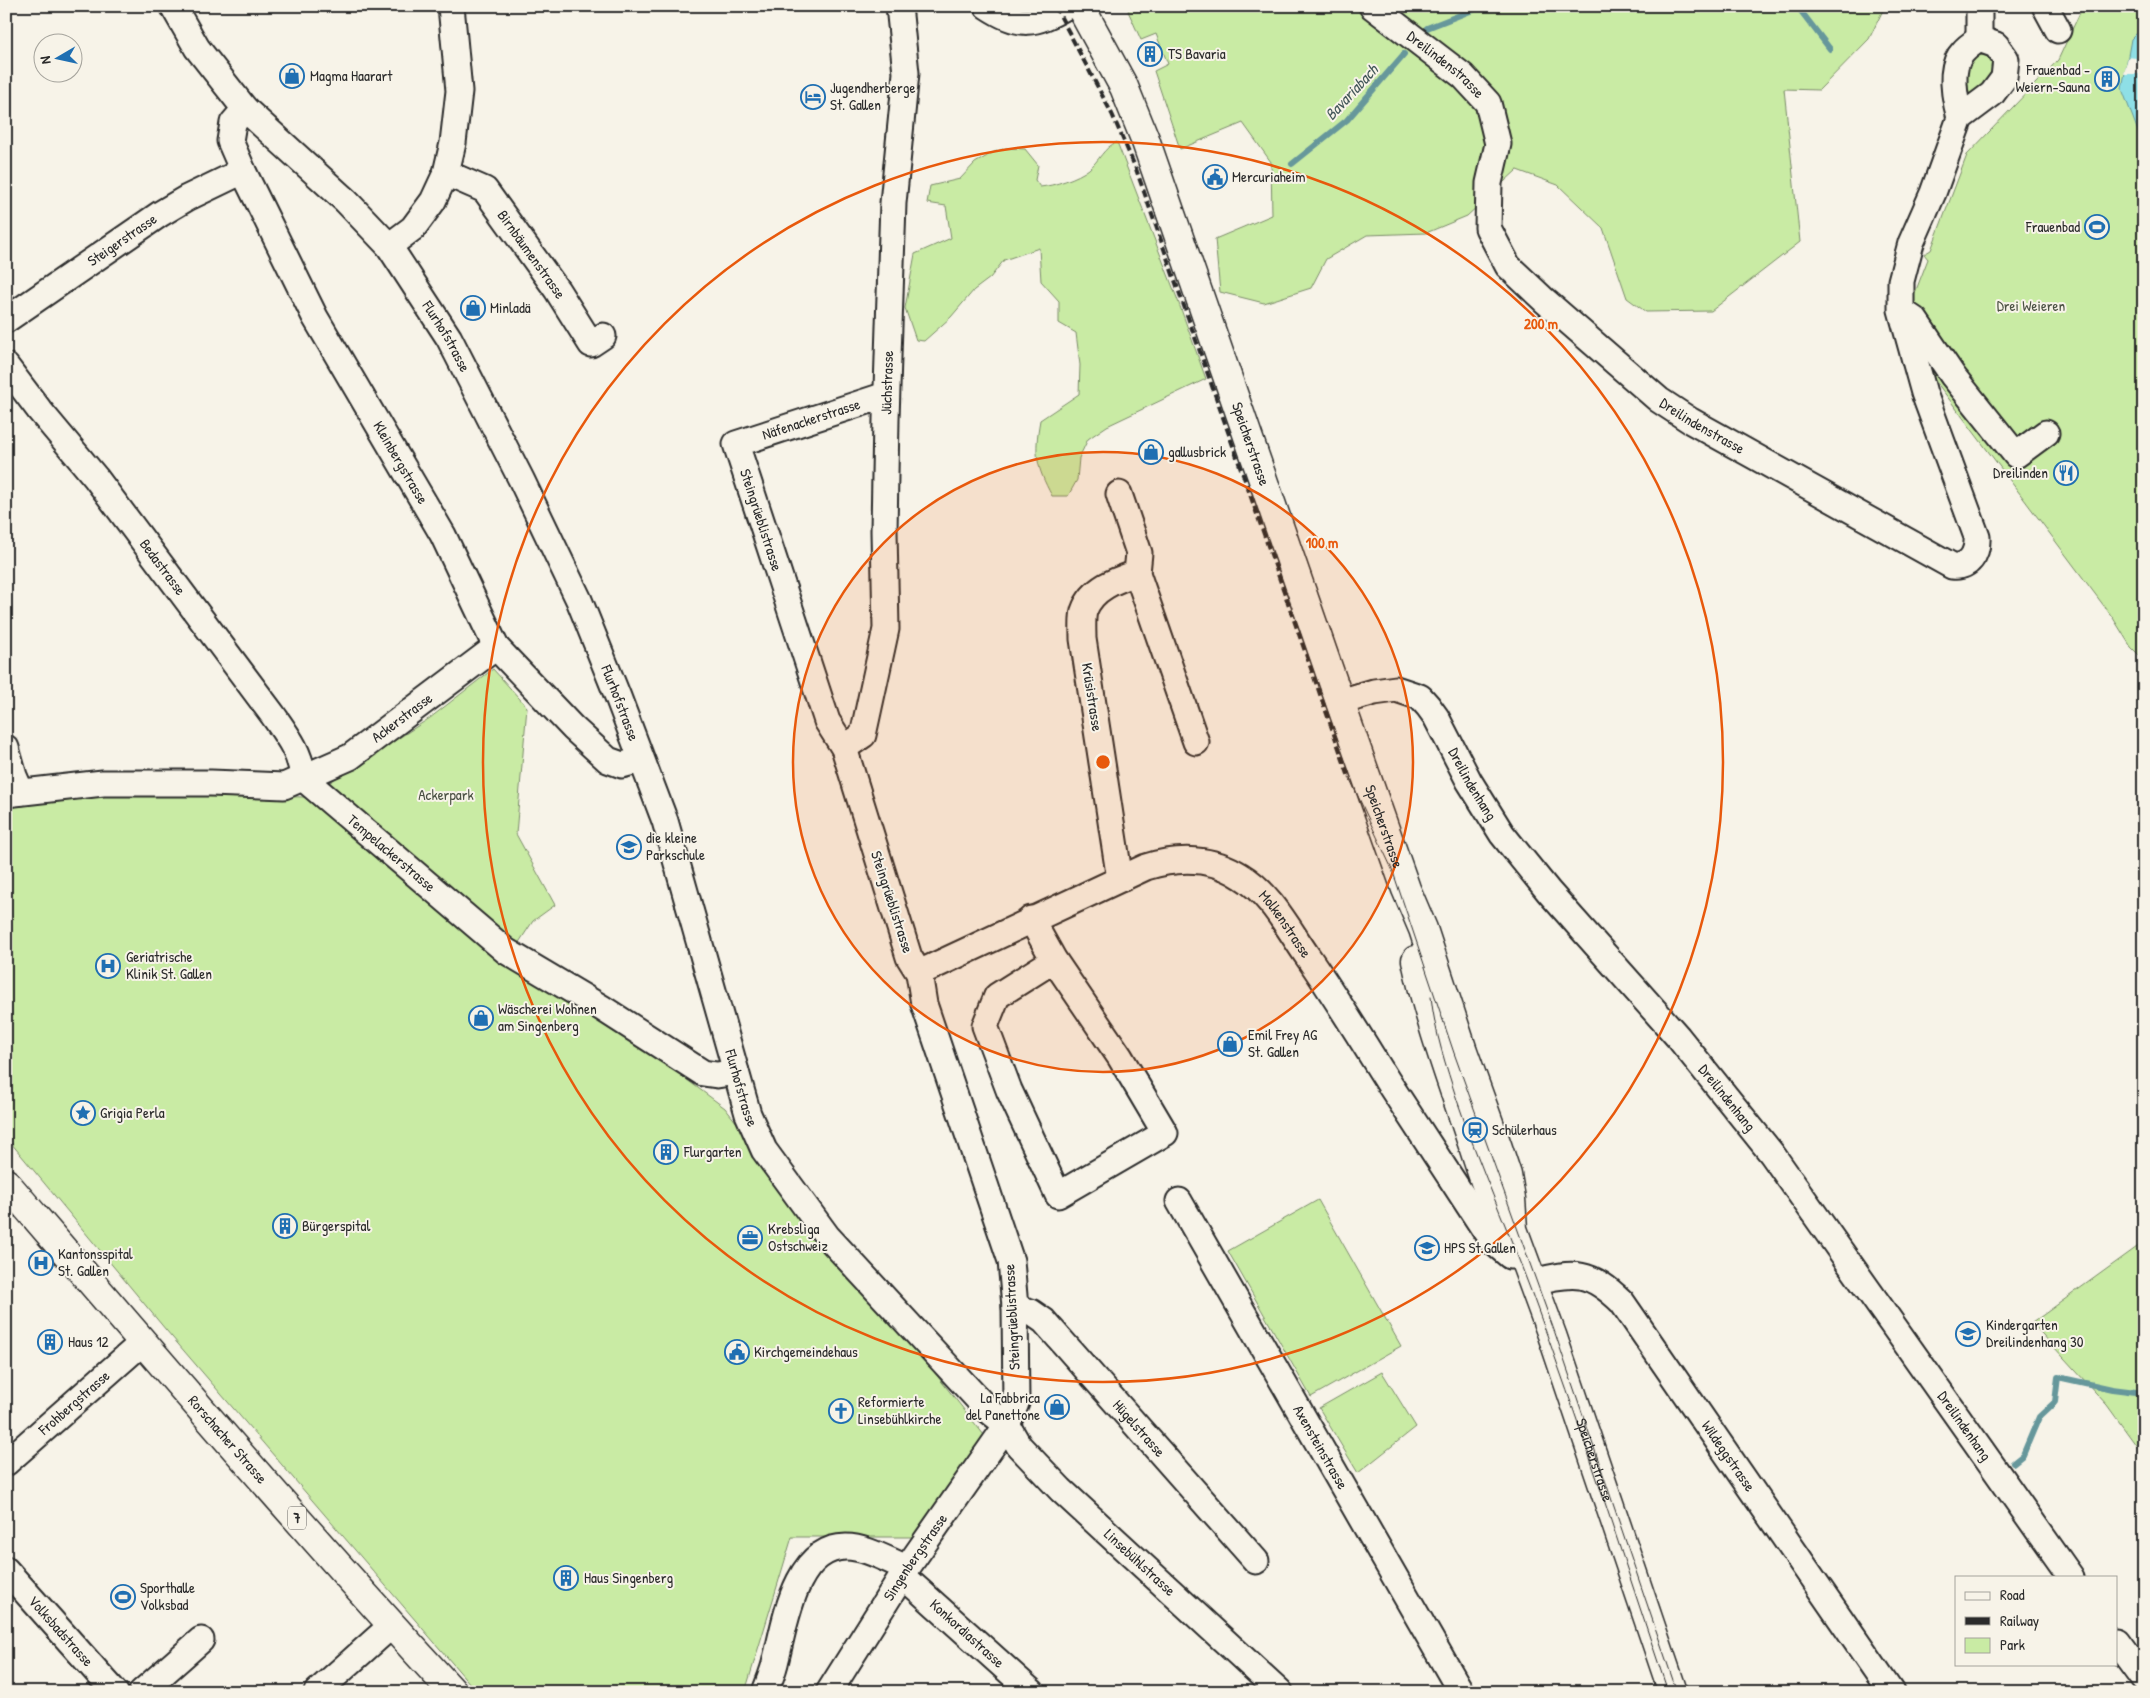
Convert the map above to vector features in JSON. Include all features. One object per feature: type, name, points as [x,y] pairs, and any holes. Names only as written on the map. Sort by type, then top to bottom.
[{"type":"main road","name":"Speicherstrasse","points":[[1080,6],[1124,87],[1135,113],[1406,889],[1416,961],[1443,1057],[1491,1194],[1500,1216],[1513,1229],[1533,1282],[1674,1692]]},
{"type":"main road","name":"Rorschacher Strasse","points":[[6,1183],[392,1626],[453,1692]]},
{"type":"street","name":"Flurhofstrasse","points":[[173,6],[198,48],[245,109],[346,201],[389,246],[449,338],[521,479],[579,600],[618,696],[665,821],[748,1114],[764,1150],[828,1236],[988,1410],[1007,1425]]},
{"type":"street","points":[[389,246],[413,228],[433,201],[446,173],[453,143],[459,91],[451,6]]},
{"type":"street","name":"Jüchstrasse","points":[[844,748],[863,735],[886,629],[884,531],[886,395],[893,204],[906,73],[899,6]]},
{"type":"street","points":[[988,6],[1004,18],[1022,22],[1044,18],[1067,6]]},
{"type":"street","name":"Dreilindenstrasse","points":[[1372,6],[1463,76],[1488,103],[1498,144],[1489,183],[1488,228],[1508,266],[1544,300],[1660,400],[1691,421],[1952,566],[1959,567],[1972,559],[1978,545],[1977,537],[1934,423],[1901,310],[1900,281],[1911,243],[1933,194],[1960,118]]},
{"type":"street","points":[[1979,6],[1979,39]]},
{"type":"street","points":[[2045,6],[2058,30]]},
{"type":"street","points":[[1979,39],[1996,45],[2006,59],[2004,78],[1992,94],[1960,118],[1954,96],[1954,72],[1961,53],[1979,39]]},
{"type":"street","name":"Kleinbergstrasse","points":[[245,109],[233,123],[230,141],[243,171],[315,317],[443,535],[496,647],[573,728],[608,760],[622,765],[641,760]]},
{"type":"street","name":"Steigerstrasse","points":[[6,320],[160,214],[187,198],[243,171]]},
{"type":"street","name":"Birnbäumenstrasse","points":[[446,173],[485,190],[556,290],[591,344],[603,336]]},
{"type":"street","points":[[1901,310],[1915,320],[1953,376],[2016,455],[2046,433]]},
{"type":"street","name":"Bedastrasse","points":[[6,366],[40,411],[96,478],[274,715],[294,746],[302,764],[303,778]]},
{"type":"street","name":"Näfenackerstrasse","points":[[736,444],[886,395]]},
{"type":"street","name":"Steingrüeblistrasse","points":[[736,444],[827,721],[844,748],[909,957],[919,973],[921,996],[1011,1261],[1015,1306],[1016,1403],[1007,1425]]},
{"type":"street","points":[[1119,494],[1139,553],[1137,572],[1196,742]]},
{"type":"street","name":"Krüsistrasse","points":[[1122,878],[1118,867],[1083,639],[1084,612],[1094,594],[1116,580],[1137,572]]},
{"type":"street","name":"Ackerstrasse","points":[[303,778],[350,757],[496,647]]},
{"type":"street","name":"Dreilindenhang","points":[[1340,702],[1374,692],[1396,690],[1420,697],[1428,706],[1469,781],[1502,834],[1549,892],[1678,1037],[1772,1154],[2070,1576]]},
{"type":"street","points":[[6,748],[14,776],[14,793],[103,783],[211,783],[284,786],[303,778]]},
{"type":"street","name":"Tempelackerstrasse","points":[[303,778],[506,951],[602,1008],[703,1073],[717,1075],[736,1072]]},
{"type":"street","name":"Molkenstrasse","points":[[919,973],[1031,919],[1122,878],[1163,862],[1183,860],[1204,861],[1223,867],[1242,876],[1262,893],[1331,991],[1492,1241],[1510,1256],[1523,1255]]},
{"type":"street","points":[[1031,919],[1054,960],[1120,1057],[1165,1133],[1058,1196],[1009,1090],[985,1026],[997,996],[1054,960]]},
{"type":"street","name":"Axensteinstrasse","points":[[1179,1201],[1462,1692]]},
{"type":"street","name":"Wildeggstrasse","points":[[1533,1282],[1566,1275],[1584,1276],[1596,1280],[1622,1302],[1892,1692]]},
{"type":"street","name":"Hügelstrasse","points":[[1015,1306],[1031,1312],[1044,1321],[1256,1561]]},
{"type":"street","name":"Frohbergstrasse","points":[[6,1463],[143,1342]]},
{"type":"street","name":"Singenbergstrasse","points":[[829,1692],[905,1572],[1007,1425]]},
{"type":"street","name":"Linsebühlstrasse","points":[[1007,1425],[1019,1446],[1061,1490],[1280,1692]]},
{"type":"street","points":[[765,1692],[776,1662],[788,1608],[795,1588],[806,1570],[820,1557],[834,1549],[846,1547],[864,1551],[905,1572]]},
{"type":"street","name":"Volksbadstrasse","points":[[6,1570],[115,1692]]},
{"type":"street","name":"Konkordiastrasse","points":[[905,1572],[1032,1692]]},
{"type":"street","points":[[317,1692],[392,1626]]},
{"type":"street","points":[[142,1692],[201,1640]]},
{"type":"street","points":[[2118,1644],[2144,1679]]},
{"type":"green space","points":[[1131,6],[1885,6],[1869,39],[1819,90],[1784,89],[1800,242],[1711,311],[1646,312],[1627,298],[1603,228],[1558,185],[1517,170],[1467,216],[1426,233],[1367,235],[1326,259],[1311,288],[1264,303],[1220,292],[1215,239],[1272,215],[1271,162],[1243,123],[1180,149],[1154,71],[1168,64],[1156,34],[1141,40],[1128,11]]},
{"type":"green space","name":"Drei Weieren","points":[[2083,6],[2144,6],[2144,660],[2131,647],[2113,618],[1931,375],[1913,298],[1928,259],[1924,254],[1931,250],[1967,155],[2058,60]]},
{"type":"green space","points":[[1985,55],[1991,62],[1992,76],[1983,87],[1977,91],[1967,93],[1966,77],[1970,63],[1977,56]]},
{"type":"green space","points":[[1117,142],[1206,379],[1107,426],[1088,439],[1079,458],[1077,480],[1068,496],[1052,496],[1038,460],[1037,442],[1040,420],[1079,394],[1080,365],[1076,333],[1059,323],[1059,301],[1041,281],[1039,248],[1004,260],[990,278],[974,290],[951,317],[924,341],[916,340],[905,308],[915,254],[951,238],[946,206],[927,203],[930,186],[960,179],[975,163],[994,152],[1006,148],[1025,149],[1038,165],[1035,180],[1040,187],[1052,185],[1084,172],[1093,166],[1112,144]]},
{"type":"green space","name":"Ackerpark","points":[[493,669],[527,707],[516,834],[555,905],[533,921],[516,947],[324,786],[430,718]]},
{"type":"green space","points":[[21,792],[305,797],[725,1108],[984,1435],[917,1537],[792,1537],[745,1692],[477,1692],[166,1330],[6,1137],[6,795]]},
{"type":"green space","points":[[1318,1200],[1401,1346],[1311,1397],[1228,1251]]},
{"type":"green space","points":[[2144,1242],[2144,1456],[2107,1405],[2032,1323]]},
{"type":"green space","points":[[1382,1372],[1416,1427],[1358,1473],[1319,1408]]},
{"type":"water","points":[[2144,26],[2144,147],[2122,89],[2131,39]]},
{"type":"pier","points":[[2128,57],[2136,58],[2136,61],[2144,63],[2144,74],[2124,74]]},
{"type":"waterway","name":"Bavariabach","points":[[1427,28],[1483,6]]},
{"type":"waterway","points":[[1797,6],[1830,49]]},
{"type":"waterway","name":"Bavariabach","points":[[1292,164],[1347,120],[1404,54]]},
{"type":"waterway","points":[[2013,1463],[2023,1455],[2039,1417],[2055,1402],[2058,1377],[2112,1389],[2144,1393]]},
{"type":"tram line","points":[[1349,777],[1392,869],[1454,1053],[1555,1333],[1677,1692]]},
{"type":"tram line","points":[[1431,997],[1438,1036],[1457,1100],[1549,1341],[1668,1692]]},
{"type":"railway","points":[[1055,6],[1112,114],[1136,169],[1349,777]]},
{"type":"place","name":"TS Bavaria","points":[[1150,54]]},
{"type":"place","name":"Magma Haarart","points":[[292,76]]},
{"type":"place","name":"Frauenbad - Weiern-Sauna","points":[[2107,79]]},
{"type":"place","name":"Jugendherberge St. Gallen","points":[[813,97]]},
{"type":"place","name":"Mercuriaheim","points":[[1215,177]]},
{"type":"place","name":"Frauenbad","points":[[2097,227]]},
{"type":"place","name":"Minladä","points":[[473,308]]},
{"type":"place","name":"gallusbrick","points":[[1151,452]]},
{"type":"place","name":"Dreilinden","points":[[2066,473]]},
{"type":"place","name":"die kleine Parkschule","points":[[629,847]]},
{"type":"place","name":"Geriatrische Klinik St. Gallen","points":[[108,966]]},
{"type":"place","name":"Wäscherei Wohnen am Singenberg","points":[[481,1018]]},
{"type":"place","name":"Emil Frey AG St. Gallen","points":[[1230,1044]]},
{"type":"place","name":"Grigia Perla","points":[[83,1113]]},
{"type":"place","name":"Schülerhaus","points":[[1475,1130]]},
{"type":"place","name":"Flurgarten","points":[[666,1152]]},
{"type":"place","name":"Bürgerspital","points":[[285,1226]]},
{"type":"place","name":"Krebsliga Ostschweiz","points":[[750,1238]]},
{"type":"place","name":"HPS St.Gallen","points":[[1427,1248]]},
{"type":"place","name":"Kantonsspital St. Gallen","points":[[41,1263]]},
{"type":"place","name":"Kindergarten Dreilindenhang 30","points":[[1968,1334]]},
{"type":"place","name":"Haus 12","points":[[50,1342]]},
{"type":"place","name":"Kirchgemeindehaus","points":[[737,1352]]},
{"type":"place","name":"La Fabbrica del Panettone","points":[[1057,1407]]},
{"type":"place","name":"Reformierte Linsebühlkirche","points":[[841,1411]]},
{"type":"place","name":"Haus Singenberg","points":[[566,1578]]},
{"type":"place","name":"Sporthalle Volksbad","points":[[123,1597]]}]
